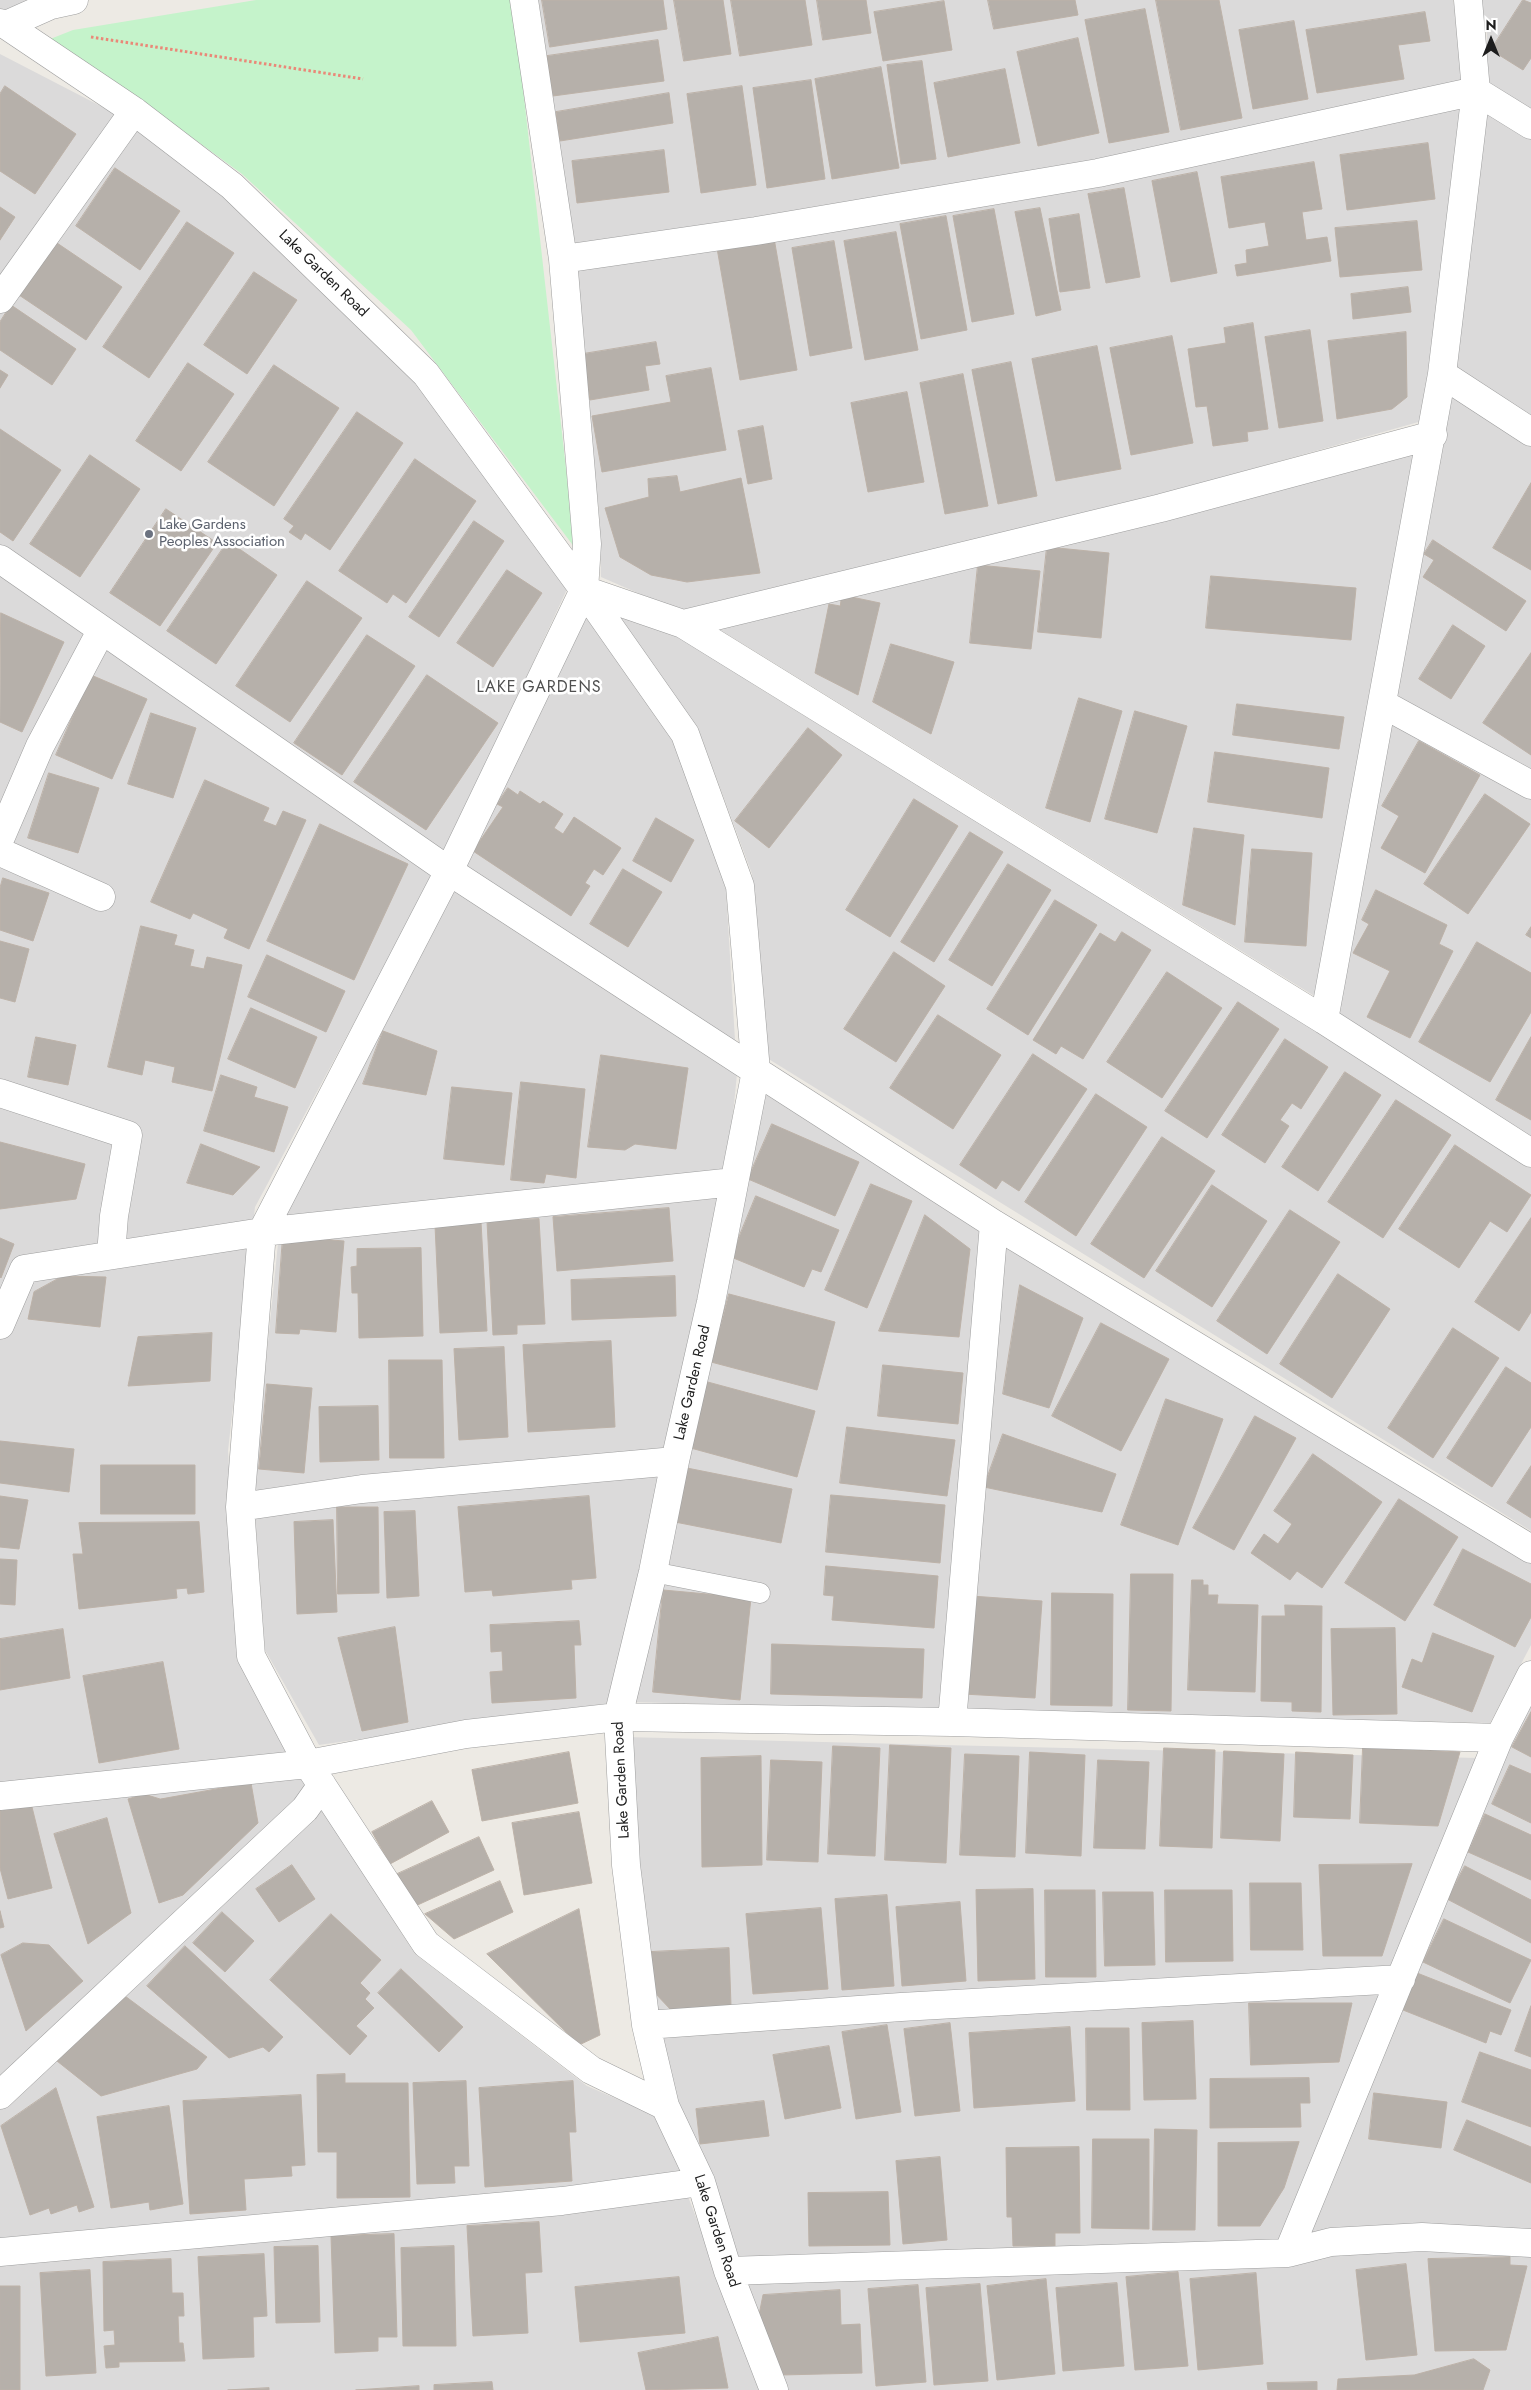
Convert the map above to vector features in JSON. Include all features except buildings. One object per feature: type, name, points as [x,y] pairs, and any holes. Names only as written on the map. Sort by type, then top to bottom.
[{"type":"street","points":[[3,24],[51,5],[74,0]]},
{"type":"street","points":[[524,0],[563,259],[587,544],[584,590],[449,870],[262,1232],[240,1507],[251,1656],[315,1775],[426,1944],[591,2070],[665,2106]]},
{"type":"street","points":[[1324,1020],[1433,435],[1442,374],[1476,91],[1468,0]]},
{"type":"street","name":"Lake Garden Road","points":[[3,24],[134,111],[232,186],[426,374],[584,590],[685,734],[740,886],[756,1071],[711,1302],[675,1461],[653,1572],[618,1717],[626,1866],[646,2025],[665,2106],[701,2182],[728,2271],[774,2390]]},
{"type":"street","points":[[563,259],[756,231],[1098,173],[1476,91],[1531,125]]},
{"type":"street","points":[[0,299],[134,111]]},
{"type":"street","points":[[1442,374],[1531,432]]},
{"type":"street","points":[[683,624],[1161,508],[1433,435]]},
{"type":"street","points":[[0,560],[449,870],[756,1071],[994,1224],[1531,1549]]},
{"type":"street","points":[[584,590],[683,624],[1324,1020],[1531,1154]]},
{"type":"street","points":[[0,839],[40,746],[101,631]]},
{"type":"street","points":[[1383,704],[1531,785]]},
{"type":"street","points":[[0,852],[101,898]]},
{"type":"street","points":[[0,1093],[128,1136],[114,1216],[111,1255]]},
{"type":"street","points":[[0,1326],[24,1269],[262,1232],[734,1182]]},
{"type":"street","points":[[952,1722],[994,1224]]},
{"type":"street","points":[[240,1507],[362,1490],[675,1461]]},
{"type":"street","points":[[1288,2253],[1499,1738],[1531,1675]]},
{"type":"street","points":[[0,1796],[315,1775],[466,1734],[618,1717],[952,1722],[1499,1738]]},
{"type":"street","points":[[0,2095],[305,1809],[315,1775]]},
{"type":"street","points":[[646,2025],[901,2007],[1401,1979]]},
{"type":"street","points":[[0,2252],[562,2202],[701,2182]]},
{"type":"street","points":[[728,2271],[1288,2253],[1332,2242],[1422,2237],[1531,2243]]},
{"type":"lane","points":[[653,1572],[760,1593]]},
{"type":"path","points":[[90,36],[364,78]]},
{"type":"shaded area","points":[[0,0],[86,0],[0,26]]},
{"type":"shaded area","points":[[533,0],[1453,0],[1464,54],[1464,105],[1422,421],[1046,527],[679,611],[601,577],[599,510]]},
{"type":"shaded area","points":[[1480,0],[1531,0],[1531,1138],[1336,1011],[1439,470],[1483,130],[1487,34]]},
{"type":"shaded area","points":[[0,54],[116,114],[228,193],[415,374],[568,587],[444,855],[0,545]]},
{"type":"shaded area","points":[[1419,448],[1316,997],[714,626]]},
{"type":"shaded area","points":[[0,572],[434,874],[255,1207],[228,1451],[242,1660],[294,1754],[0,1783]]},
{"type":"shaded area","points":[[585,609],[673,734],[726,889],[737,1074],[730,1144],[668,1443],[610,1703],[319,1745],[265,1650],[253,1489],[281,1214]]},
{"type":"shaded area","points":[[608,613],[683,631],[756,686],[1318,1031],[1531,1168],[1531,1531],[767,1058],[752,874],[699,731]]},
{"type":"shaded area","points":[[758,1088],[1531,1561],[1531,1645],[1490,1723],[629,1702]]},
{"type":"shaded area","points":[[1531,1689],[1531,2390],[785,2390],[742,2280],[1296,2263]]},
{"type":"shaded area","points":[[624,1737],[1478,1758],[1280,2252],[737,2260],[662,2059]]},
{"type":"shaded area","points":[[299,1773],[415,1954],[587,2086],[659,2117],[683,2170],[568,2190],[0,2243],[0,1804]]},
{"type":"shaded area","points":[[687,2194],[763,2390],[0,2390],[0,2264]]},
{"type":"green space","points":[[256,0],[513,0],[575,548],[411,330],[242,174],[145,103],[35,45],[73,30]]},
{"type":"place","name":"Lake Gardens Peoples Association","points":[[149,534]]},
{"type":"district","name":"LAKE GARDENS","points":[[539,688]]}]
